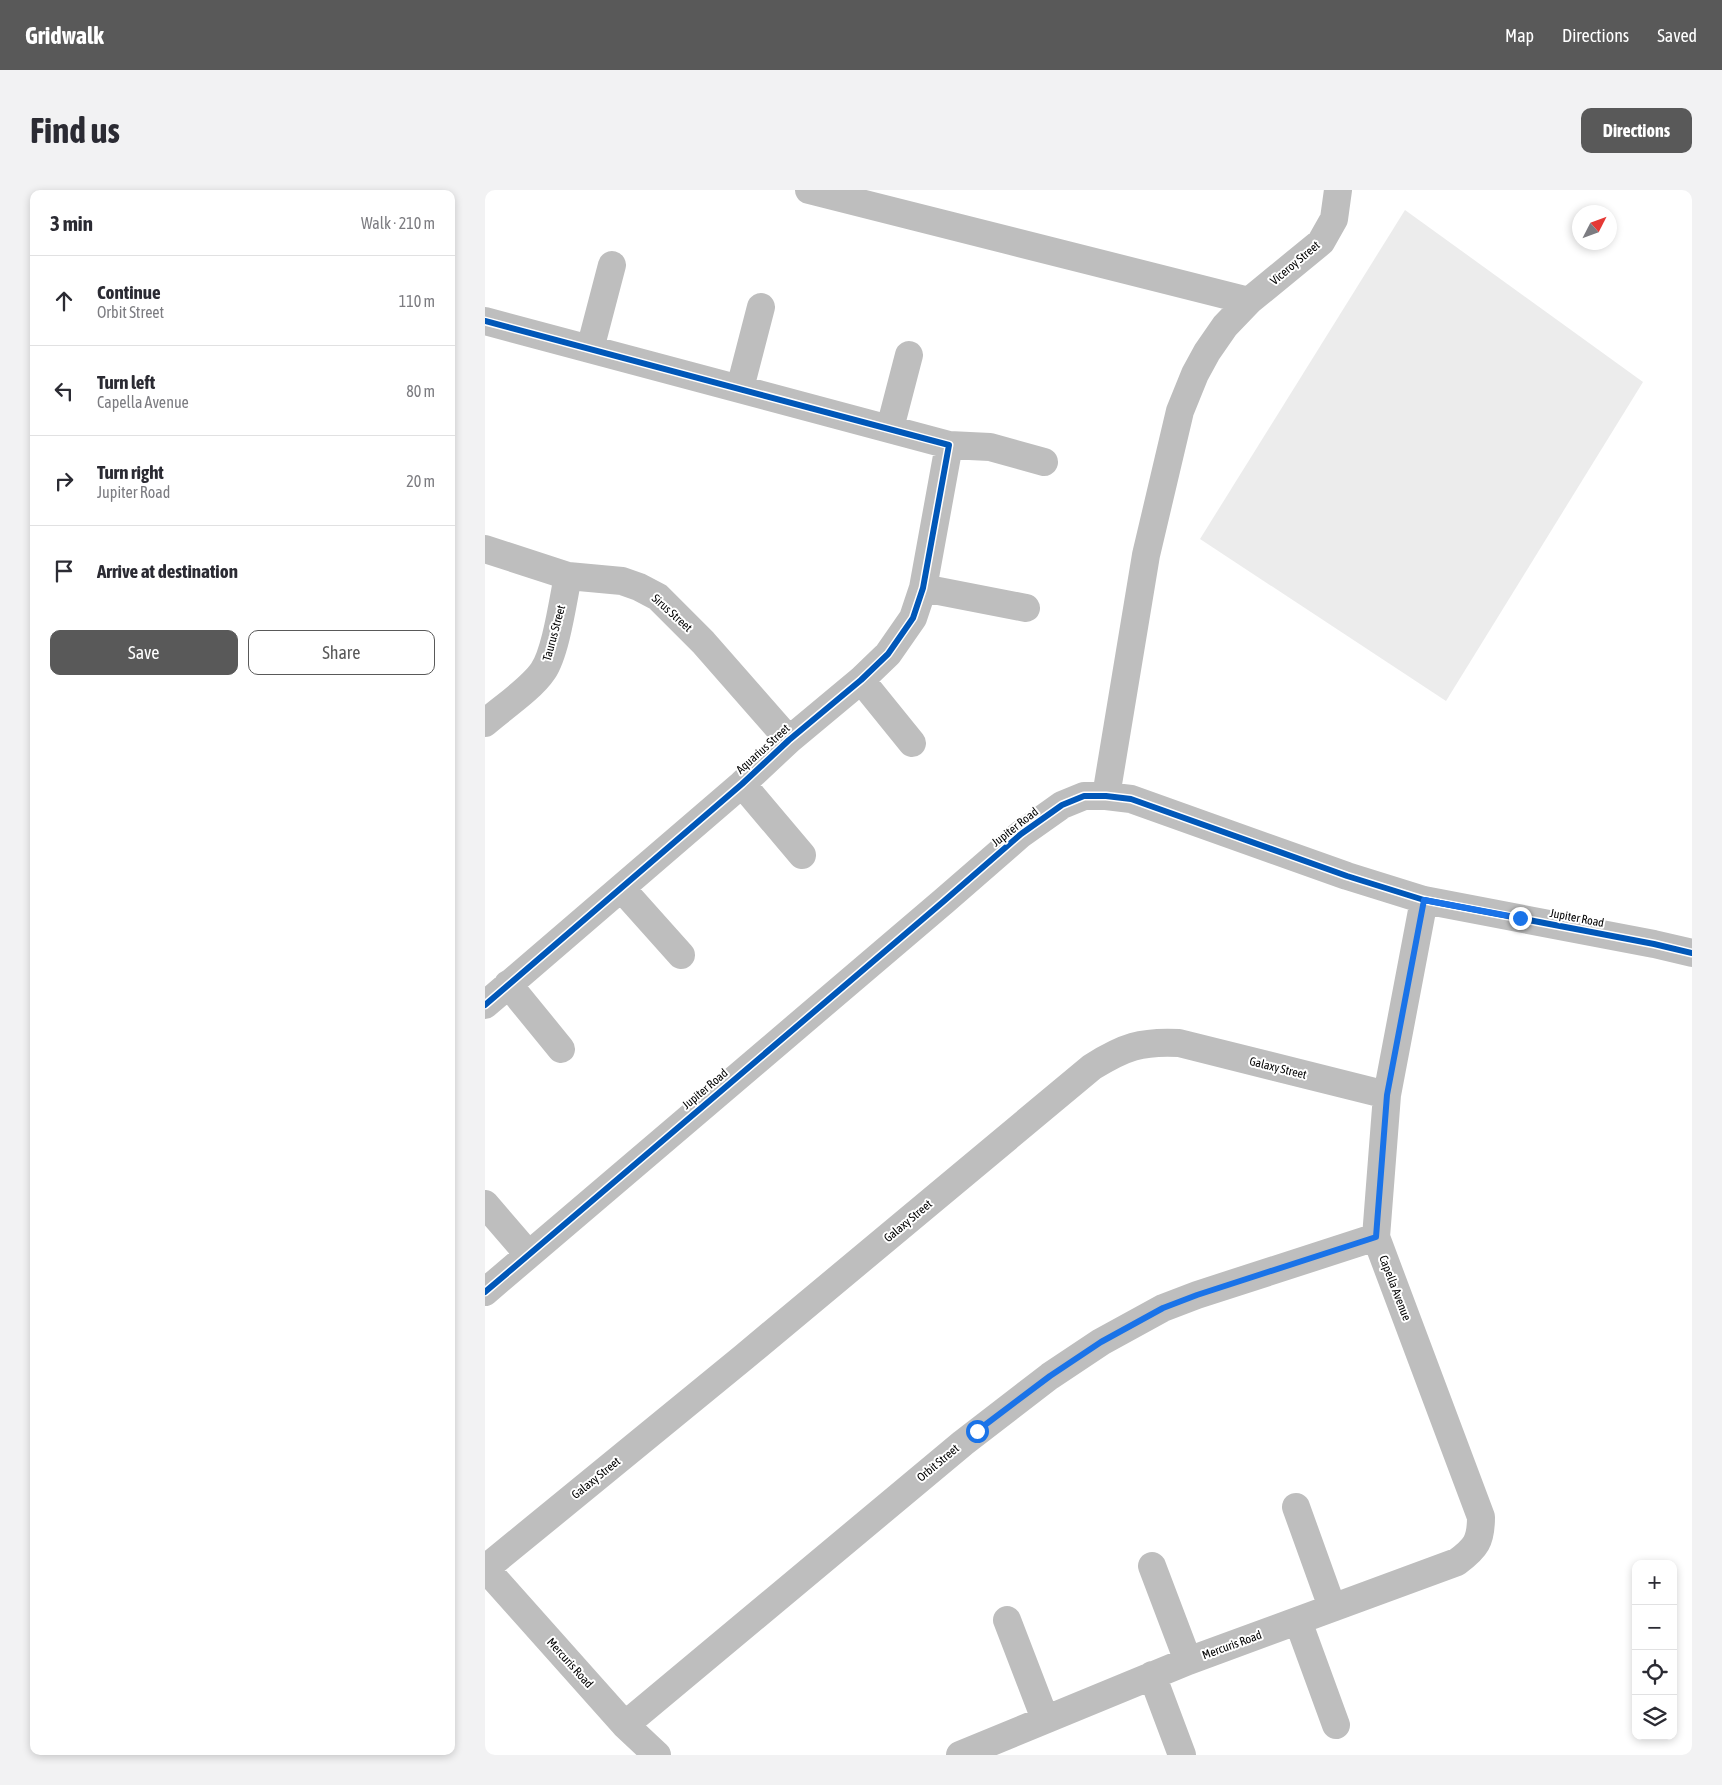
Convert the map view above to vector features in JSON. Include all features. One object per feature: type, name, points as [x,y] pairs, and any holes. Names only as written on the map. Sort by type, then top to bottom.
[{"type":"street","points":[[809,190],[1249,301]]},
{"type":"street","name":"Viceroy Street","points":[[1106,796],[1146,555],[1180,411],[1195,374],[1225,326],[1249,301],[1321,242],[1334,219],[1338,190]]},
{"type":"street","points":[[590,349],[612,264]]},
{"type":"street","points":[[740,388],[761,307]]},
{"type":"street","points":[[485,321],[949,445],[990,447],[1045,462]]},
{"type":"street","points":[[889,428],[909,354]]},
{"type":"street","name":"Aquarius Street","points":[[485,1005],[742,784],[789,740],[861,680],[888,654],[913,618],[923,588],[949,445]]},
{"type":"street","name":"Sirus Street","points":[[485,549],[568,576],[622,581],[658,597],[703,642],[789,740]]},
{"type":"street","name":"Taurus Street","points":[[485,723],[543,671],[551,654],[568,576]]},
{"type":"street","points":[[923,588],[1026,608]]},
{"type":"street","points":[[861,680],[912,743]]},
{"type":"street","points":[[742,784],[802,855]]},
{"type":"street","name":"Jupiter Road","points":[[485,1292],[1021,834],[1062,805],[1084,796],[1131,799],[1347,876],[1424,900],[1692,953]]},
{"type":"street","points":[[622,888],[681,955]]},
{"type":"street","name":"Capella Avenue","points":[[1424,900],[1387,1095],[1376,1237],[1481,1517]]},
{"type":"street","points":[[508,984],[561,1048]]},
{"type":"street","name":"Galaxy Street","points":[[485,1568],[744,1357],[1085,1074],[1113,1054],[1144,1043],[1179,1043],[1387,1095]]},
{"type":"street","points":[[485,1204],[528,1254]]},
{"type":"street","name":"Orbit Street","points":[[625,1725],[963,1442],[1050,1376],[1094,1347],[1163,1308],[1197,1295],[1376,1237]]},
{"type":"street","points":[[1296,1507],[1332,1608]]},
{"type":"street","name":"Mercuris Road","points":[[960,1755],[1012,1746],[1045,1719],[1187,1661],[1457,1562],[1476,1545],[1481,1533],[1481,1517]]},
{"type":"street","points":[[1152,1566],[1187,1661]]},
{"type":"street","name":"Mercuris Road","points":[[485,1568],[625,1725],[657,1755]]},
{"type":"street","points":[[1007,1620],[1045,1719]]},
{"type":"street","points":[[1298,1621],[1336,1725]]},
{"type":"street","points":[[1152,1675],[1182,1755]]},
{"type":"shaded area","points":[[1405,210],[1643,382],[1446,701],[1200,539]]},
{"type":"cycle path","points":[[485,321],[949,445],[923,588],[913,618],[888,654],[861,680],[789,740],[742,784],[485,1005]]},
{"type":"cycle path","points":[[485,1292],[1021,834],[1062,805],[1084,796],[1131,799],[1347,876],[1424,900],[1692,953]]},
{"type":"route","points":[[977,1431],[1050,1376],[1101,1342],[1163,1308],[1197,1295],[1376,1237],[1387,1095],[1424,900],[1520,918]]}]
